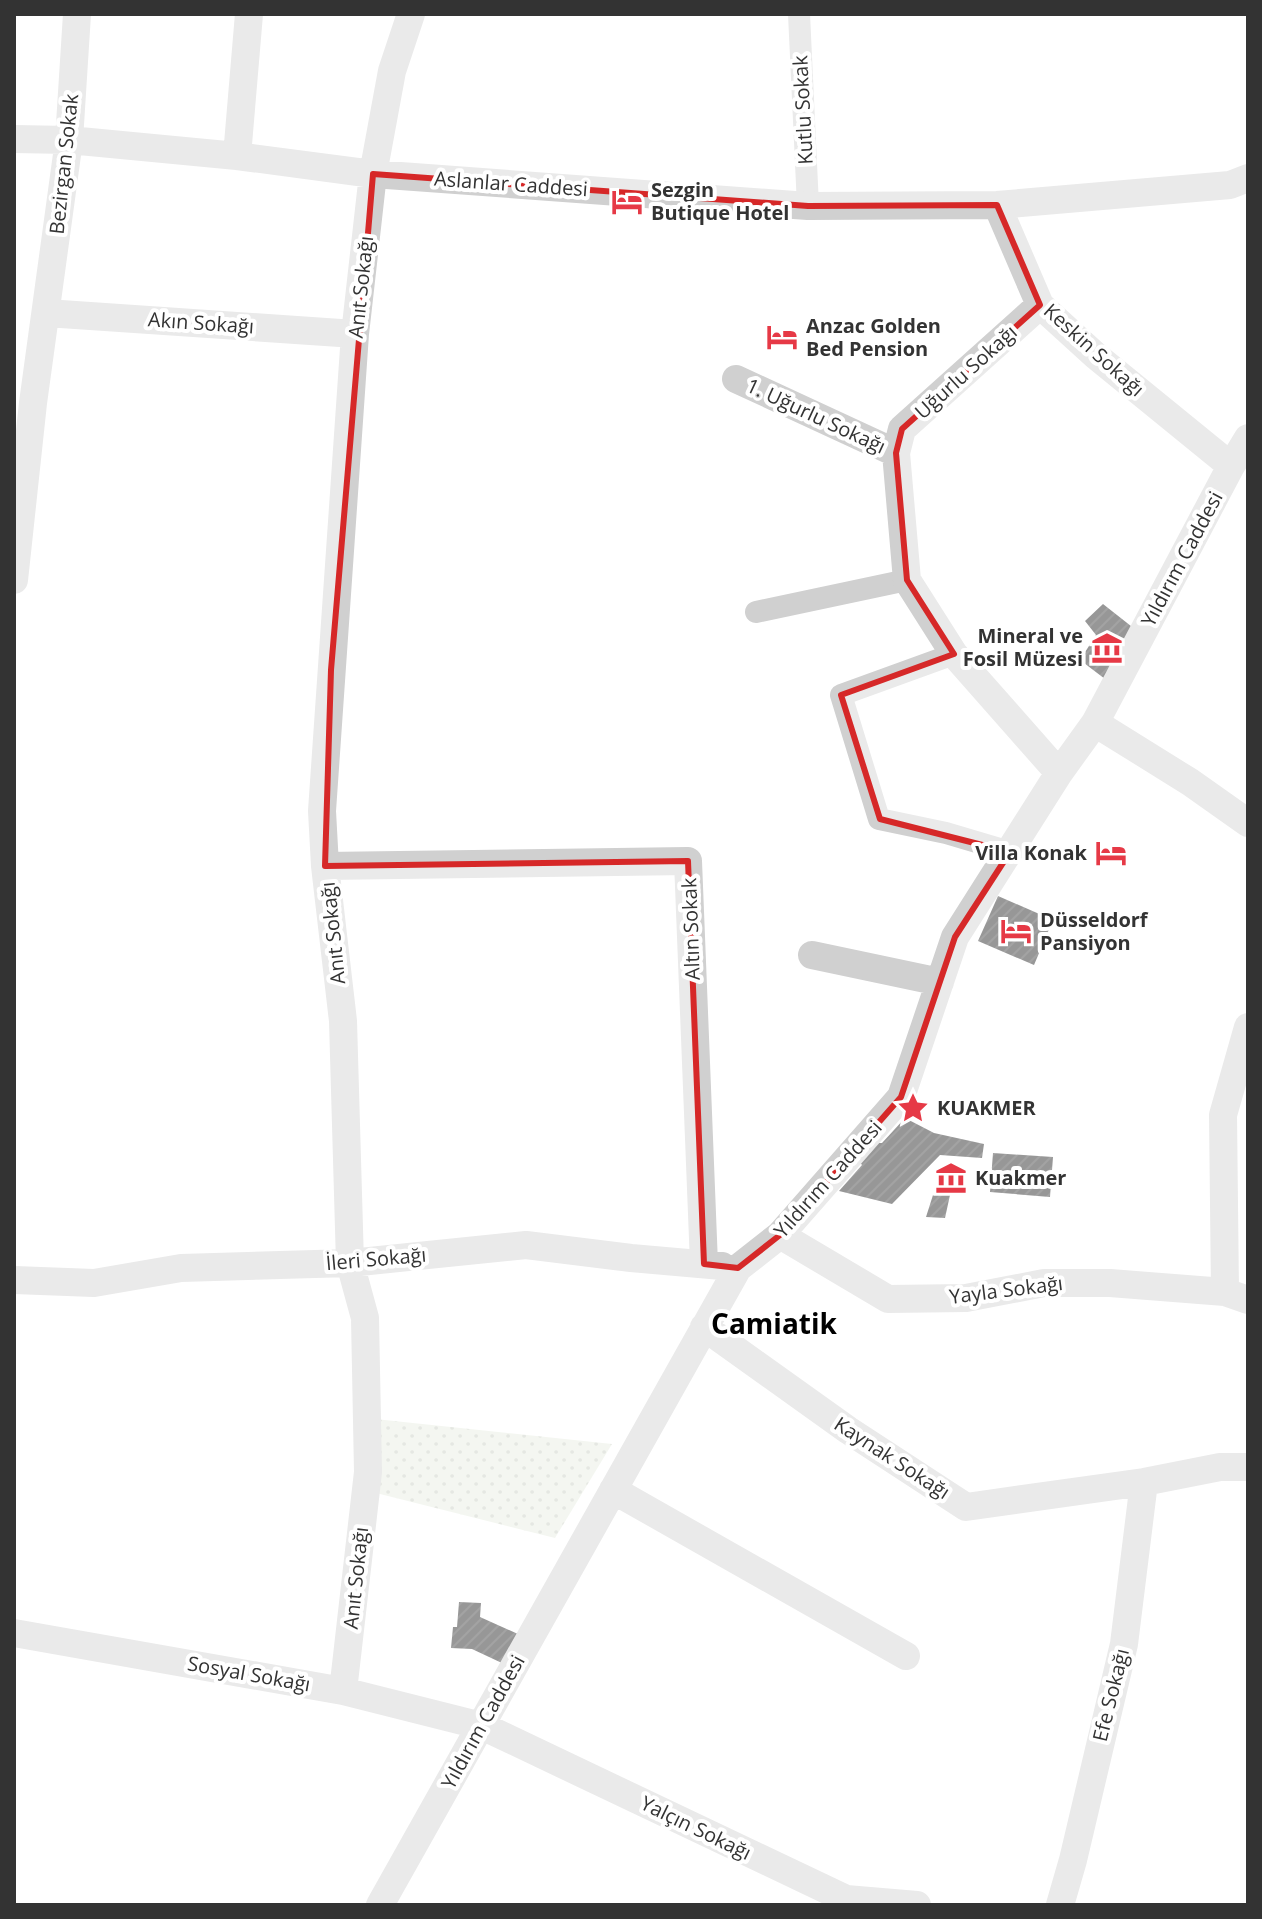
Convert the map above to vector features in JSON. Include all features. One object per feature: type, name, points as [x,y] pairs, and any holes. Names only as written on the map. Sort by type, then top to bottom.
[{"type":"street","name":"Bezirgan Sokak","points":[[14,580],[24,400],[46,313],[69,140],[77,14]]},
{"type":"street","points":[[237,156],[249,14]]},
{"type":"street","name":"Anıt Sokağı","points":[[343,1691],[368,1472],[365,1318],[350,1263],[343,1021],[325,866],[322,811],[355,334],[373,174],[392,71],[411,14]]},
{"type":"street","name":"Kutlu Sokak","points":[[799,14],[808,206]]},
{"type":"street","name":"Aslanlar Caddesi","points":[[14,139],[69,140],[237,156],[373,174],[808,206],[997,205],[1230,185],[1248,178]]},
{"type":"street","name":"Keskin Sokağı","points":[[997,205],[1040,305],[1096,356],[1231,466]]},
{"type":"street","name":"Uğurlu Sokağı","points":[[896,453],[902,429],[1040,305]]},
{"type":"street","name":"Akın Sokağı","points":[[46,313],[355,334]]},
{"type":"street","name":"1. Uğurlu Sokağı","points":[[736,379],[896,453]]},
{"type":"street","name":"Yıldırım Caddesi","points":[[380,1905],[738,1268],[780,1235],[901,1097],[955,937],[1059,773],[1095,723],[1248,438]]},
{"type":"street","points":[[896,453],[907,580],[954,654],[1059,773]]},
{"type":"street","points":[[756,612],[907,580]]},
{"type":"street","points":[[954,654],[841,695],[879,819],[946,833],[1010,852]]},
{"type":"street","points":[[1095,723],[1190,782],[1248,823]]},
{"type":"street","name":"Altın Sokak","points":[[325,866],[688,861],[704,1264]]},
{"type":"street","points":[[812,955],[940,982]]},
{"type":"street","points":[[1236,1296],[1223,1115],[1248,1027]]},
{"type":"street","name":"Yayla Sokağı","points":[[780,1235],[888,1299],[966,1298],[1044,1283],[1110,1283],[1236,1296]]},
{"type":"street","name":"İleri Sokağı","points":[[14,1280],[94,1283],[181,1268],[350,1263],[526,1245],[738,1268]]},
{"type":"street","name":"Kaynak Sokağı","points":[[704,1327],[848,1430],[966,1507],[1144,1482],[1220,1467],[1248,1467]]},
{"type":"street","name":"Efe Sokağı","points":[[1060,1905],[1124,1644],[1144,1482]]},
{"type":"street","points":[[613,1490],[906,1656]]},
{"type":"street","name":"Sosyal Sokağı","points":[[14,1633],[343,1691],[482,1726]]},
{"type":"street","name":"Yalçın Sokağı","points":[[482,1726],[844,1902],[917,1905]]},
{"type":"highlighted area","points":[[373,174],[808,206],[997,205],[1040,305],[902,429],[896,453],[907,580],[954,654],[841,695],[880,819],[1010,852],[955,937],[901,1097],[780,1235],[738,1268],[704,1264],[688,861],[325,866],[331,670]]},
{"type":"shaded area","points":[[375,1419],[612,1444],[555,1538],[376,1493]]},
{"type":"building","name":"Mineral ve Fosil Müzesi","points":[[1103,604],[1136,630],[1109,682],[1080,660],[1096,635],[1085,621]]},
{"type":"building","name":"Düsseldorf Pansiyon","points":[[998,896],[1053,920],[1034,965],[978,941]]},
{"type":"building","points":[[905,1118],[934,1133],[984,1144],[982,1158],[940,1155],[892,1204],[839,1191],[862,1165],[859,1161],[877,1143],[882,1143]]},
{"type":"building","points":[[993,1153],[1053,1157],[1050,1197],[990,1192]]},
{"type":"building","points":[[933,1195],[950,1195],[945,1218],[926,1217]]},
{"type":"building","points":[[459,1602],[481,1603],[480,1617],[518,1634],[504,1664],[472,1649],[451,1648]]},
{"type":"place","name":"Sezgin Butique Hotel","points":[[627,202]]},
{"type":"place","name":"Anzac Golden Bed Pension","points":[[782,337]]},
{"type":"place","name":"Mineral ve Fosil Müzesi","points":[[1107,648]]},
{"type":"place","name":"Villa Konak","points":[[1111,853]]},
{"type":"place","name":"Düsseldorf Pansiyon","points":[[1016,931]]},
{"type":"place","name":"KUAKMER","points":[[913,1108]]},
{"type":"place","name":"Kuakmer","points":[[951,1178]]},
{"type":"district","name":"Camiatik","points":[[774,1324]]}]
